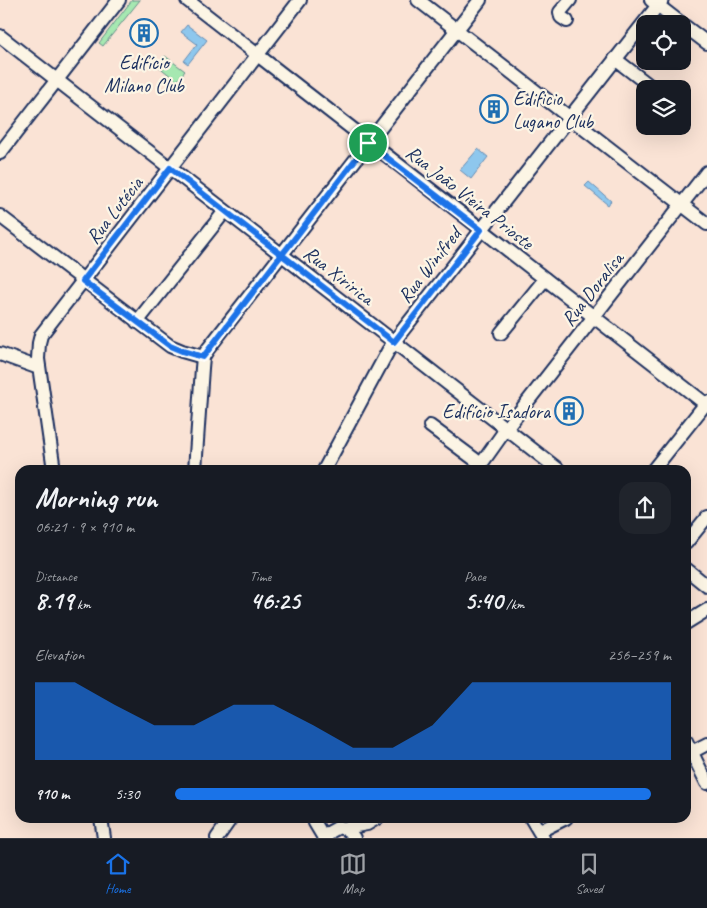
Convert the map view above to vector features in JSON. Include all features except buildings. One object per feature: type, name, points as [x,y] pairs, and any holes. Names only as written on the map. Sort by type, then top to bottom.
[{"type":"street","points":[[0,153],[119,0]]},
{"type":"street","name":"Rua João Vieira Prioste","points":[[186,0],[707,404]]},
{"type":"street","name":"Rua Lutécia","points":[[53,465],[39,368],[38,352],[41,335],[300,0]]},
{"type":"street","points":[[418,0],[707,224]]},
{"type":"street","points":[[194,465],[203,357],[480,0]]},
{"type":"street","points":[[567,21],[561,16],[560,12],[570,0]]},
{"type":"street","points":[[657,2],[672,15]]},
{"type":"street","name":"Rua Winifred","points":[[327,465],[394,342],[616,59],[657,2]]},
{"type":"street","points":[[691,31],[707,43]]},
{"type":"street","name":"Rua Xiririca","points":[[0,36],[553,465]]},
{"type":"street","points":[[616,59],[643,80]]},
{"type":"street","name":"Rua Doralisa","points":[[480,465],[506,429],[707,172]]},
{"type":"street","points":[[138,322],[225,211]]},
{"type":"street","points":[[0,216],[170,346],[203,357]]},
{"type":"street","points":[[501,333],[545,279]]},
{"type":"street","points":[[0,354],[39,368]]},
{"type":"street","points":[[658,465],[707,404]]},
{"type":"street","points":[[430,426],[477,465]]},
{"type":"street","points":[[691,537],[707,517]]},
{"type":"street","points":[[691,574],[707,586]]},
{"type":"street","points":[[691,619],[707,610]]},
{"type":"street","points":[[691,748],[707,744]]},
{"type":"street","points":[[691,754],[707,783]]},
{"type":"street","points":[[102,823],[104,838]]},
{"type":"street","points":[[217,838],[228,823]]},
{"type":"street","points":[[315,823],[325,838],[330,832],[363,823]]},
{"type":"street","points":[[327,823],[351,832],[356,838],[370,823]]},
{"type":"street","points":[[534,823],[541,834],[558,823]]},
{"type":"green space","points":[[132,0],[140,0],[103,46],[99,43]]},
{"type":"green space","points":[[165,56],[185,71],[177,81],[158,66]]},
{"type":"water","points":[[187,25],[207,40],[188,64],[184,61],[197,44],[181,32]]},
{"type":"water","points":[[478,149],[488,157],[471,179],[460,170]]},
{"type":"water","points":[[589,182],[611,201],[608,205],[585,186]]},
{"type":"place","name":"Edifício Milano Club","points":[[144,33]]},
{"type":"place","name":"Edificio Lugano Club","points":[[494,109]]},
{"type":"place","name":"Edifício Isadora","points":[[569,411]]},
{"type":"route","points":[[368,143],[288,247],[282,254],[229,323],[208,349],[203,357],[170,346],[83,281],[170,168],[282,254],[394,342],[481,230],[368,143]]}]
